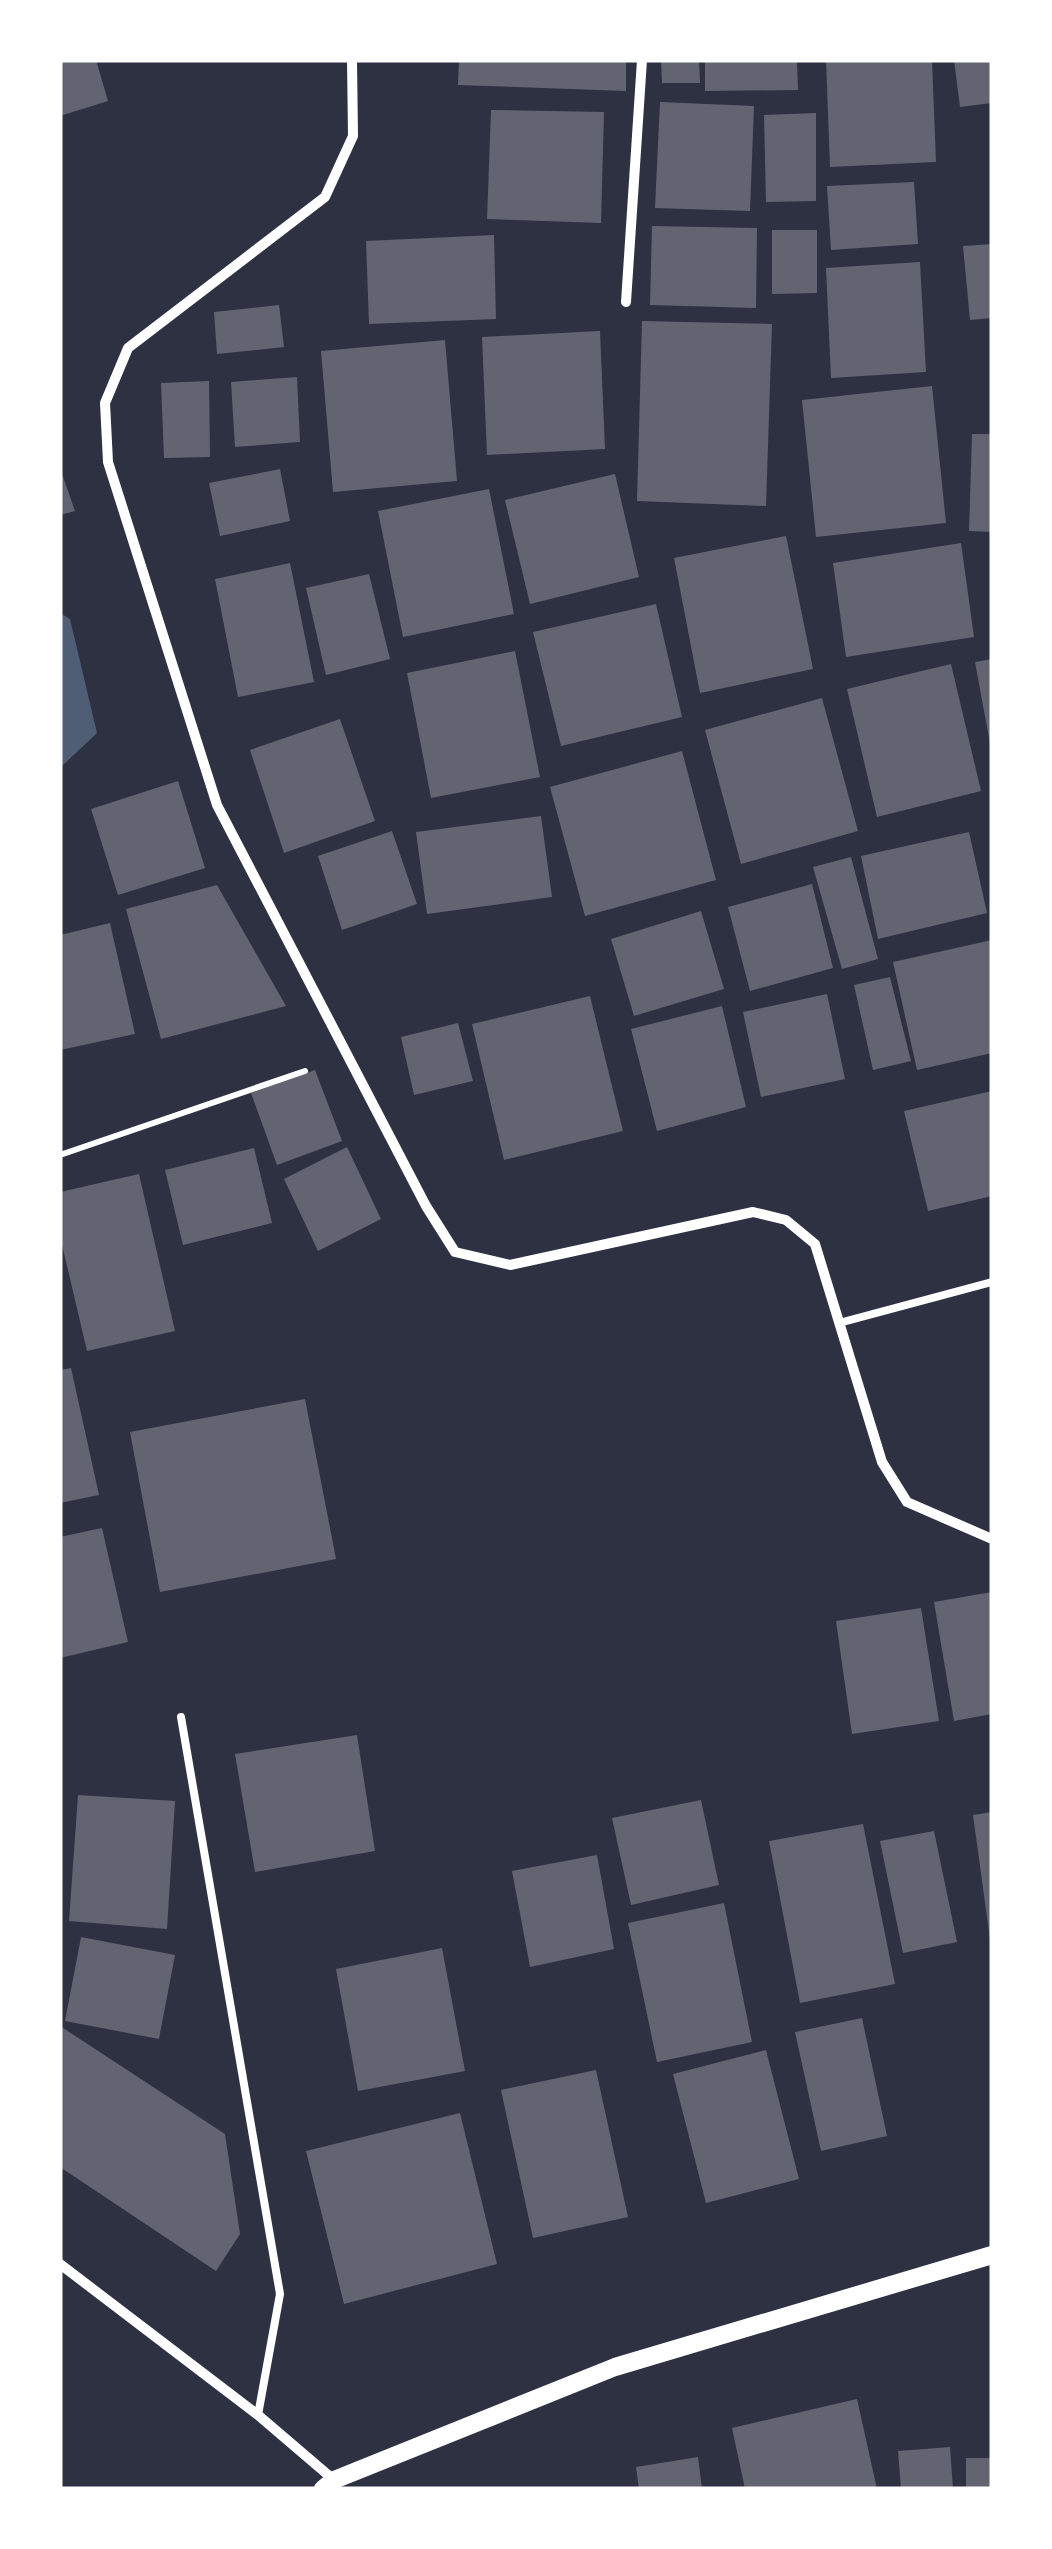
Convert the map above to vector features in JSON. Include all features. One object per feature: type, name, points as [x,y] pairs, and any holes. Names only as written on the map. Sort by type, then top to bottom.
[{"type":"street","points":[[352,60],[352,136],[324,196],[128,348],[105,403],[108,462],[217,805],[455,1252],[510,1265],[753,1212],[786,1220],[814,1244],[882,1462],[907,1502],[992,1538]]},
{"type":"street","points":[[626,302],[642,60]]},
{"type":"street","points":[[60,2264],[258,2415],[328,2484],[615,2367],[992,2255]]},
{"type":"lane","points":[[839,1323],[992,1282]]},
{"type":"lane","points":[[181,1718],[280,2294],[258,2415]]},
{"type":"path","points":[[60,1155],[348,1056]]},
{"type":"water","points":[[60,613],[70,619],[97,733],[60,768]]},
{"type":"building","points":[[60,60],[96,60],[108,101],[60,116]]},
{"type":"building","points":[[459,60],[626,60],[626,91],[458,85]]},
{"type":"building","points":[[661,60],[699,60],[700,83],[662,83]]},
{"type":"building","points":[[705,60],[797,60],[798,90],[705,91]]},
{"type":"building","points":[[826,60],[932,60],[936,162],[830,167]]},
{"type":"building","points":[[954,60],[992,60],[992,103],[960,107]]},
{"type":"building","points":[[660,102],[754,106],[750,211],[655,208]]},
{"type":"building","points":[[491,110],[604,112],[601,223],[487,219]]},
{"type":"building","points":[[816,113],[816,201],[766,202],[764,115]]},
{"type":"building","points":[[914,182],[918,244],[831,250],[827,186]]},
{"type":"building","points":[[652,226],[757,228],[756,308],[650,305]]},
{"type":"building","points":[[772,230],[817,230],[817,293],[772,294]]},
{"type":"building","points":[[494,235],[496,319],[369,324],[366,241]]},
{"type":"building","points":[[992,244],[992,318],[970,320],[963,246]]},
{"type":"building","points":[[920,262],[926,372],[831,378],[826,268]]},
{"type":"building","points":[[279,305],[284,347],[217,354],[214,312]]},
{"type":"building","points":[[642,321],[772,324],[766,506],[637,501]]},
{"type":"building","points":[[600,331],[605,449],[487,455],[482,337]]},
{"type":"building","points":[[445,340],[457,481],[333,492],[321,351]]},
{"type":"building","points":[[297,377],[300,442],[235,447],[231,382]]},
{"type":"building","points":[[209,381],[210,457],[164,458],[161,383]]},
{"type":"building","points":[[932,386],[946,523],[816,537],[802,400]]},
{"type":"building","points":[[972,434],[992,434],[992,532],[969,531]]},
{"type":"building","points":[[60,468],[75,511],[60,515]]},
{"type":"building","points":[[280,469],[290,521],[220,536],[209,483]]},
{"type":"building","points":[[615,474],[639,577],[530,604],[505,500]]},
{"type":"building","points":[[489,489],[514,614],[403,637],[378,511]]},
{"type":"building","points":[[786,536],[813,669],[700,693],[674,558]]},
{"type":"building","points":[[961,543],[974,637],[846,657],[833,563]]},
{"type":"building","points":[[290,563],[314,682],[238,697],[215,579]]},
{"type":"building","points":[[369,574],[390,659],[326,675],[306,588]]},
{"type":"building","points":[[656,604],[682,717],[561,746],[533,632]]},
{"type":"building","points":[[515,651],[540,777],[431,798],[407,673]]},
{"type":"building","points":[[992,659],[992,743],[990,743],[975,662]]},
{"type":"building","points":[[951,664],[981,791],[877,817],[847,689]]},
{"type":"building","points":[[822,698],[858,831],[741,864],[705,730]]},
{"type":"building","points":[[340,719],[375,821],[284,853],[250,750]]},
{"type":"building","points":[[682,751],[716,880],[585,916],[550,787]]},
{"type":"building","points":[[178,781],[205,868],[118,895],[91,809]]},
{"type":"building","points":[[541,816],[552,897],[427,914],[416,832]]},
{"type":"building","points":[[392,831],[417,904],[342,930],[318,856]]},
{"type":"building","points":[[969,832],[987,913],[878,939],[861,856]]},
{"type":"building","points":[[851,857],[878,959],[842,969],[813,867]]},
{"type":"building","points":[[812,884],[833,968],[750,991],[728,907]]},
{"type":"building","points":[[217,885],[286,1006],[161,1039],[126,909]]},
{"type":"building","points":[[701,911],[724,989],[634,1016],[611,939]]},
{"type":"building","points":[[110,923],[135,1034],[60,1050],[60,935]]},
{"type":"building","points":[[992,940],[992,1053],[917,1070],[893,962]]},
{"type":"building","points":[[890,977],[911,1061],[873,1070],[854,985]]},
{"type":"building","points":[[827,994],[845,1079],[761,1097],[743,1012]]},
{"type":"building","points":[[590,996],[623,1131],[504,1160],[472,1024]]},
{"type":"building","points":[[722,1006],[746,1107],[657,1131],[631,1029]]},
{"type":"building","points":[[458,1023],[473,1081],[414,1095],[401,1037]]},
{"type":"building","points":[[315,1070],[342,1141],[277,1165],[251,1093]]},
{"type":"building","points":[[992,1091],[992,1196],[928,1211],[904,1111]]},
{"type":"building","points":[[347,1147],[381,1219],[318,1251],[284,1179]]},
{"type":"building","points":[[254,1148],[272,1223],[183,1245],[165,1170]]},
{"type":"building","points":[[139,1174],[175,1331],[87,1351],[60,1236],[60,1192]]},
{"type":"building","points":[[71,1368],[99,1495],[60,1503],[60,1370]]},
{"type":"building","points":[[305,1399],[336,1559],[160,1592],[130,1432]]},
{"type":"building","points":[[102,1528],[128,1642],[60,1658],[60,1537]]},
{"type":"building","points":[[992,1592],[992,1714],[954,1721],[934,1602]]},
{"type":"building","points":[[921,1608],[939,1721],[852,1734],[836,1621]]},
{"type":"building","points":[[357,1735],[375,1851],[255,1872],[235,1754]]},
{"type":"building","points":[[78,1795],[175,1801],[167,1929],[69,1921]]},
{"type":"building","points":[[701,1800],[719,1885],[631,1905],[612,1818]]},
{"type":"building","points":[[992,1812],[992,1938],[990,1939],[973,1815]]},
{"type":"building","points":[[863,1824],[895,1984],[800,2003],[769,1841]]},
{"type":"building","points":[[934,1831],[957,1942],[903,1953],[880,1841]]},
{"type":"building","points":[[597,1855],[614,1949],[530,1967],[512,1871]]},
{"type":"building","points":[[724,1903],[752,2042],[657,2062],[628,1923]]},
{"type":"building","points":[[81,1937],[175,1955],[159,2039],[65,2021]]},
{"type":"building","points":[[442,1948],[465,2071],[358,2091],[336,1969]]},
{"type":"building","points":[[862,2018],[887,2136],[821,2151],[795,2032]]},
{"type":"building","points":[[60,2026],[225,2134],[240,2234],[216,2271],[60,2167]]},
{"type":"building","points":[[766,2050],[799,2179],[706,2203],[673,2074]]},
{"type":"building","points":[[596,2070],[628,2217],[533,2238],[501,2090]]},
{"type":"building","points":[[460,2113],[497,2264],[344,2304],[306,2151]]},
{"type":"building","points":[[857,2399],[877,2489],[745,2489],[732,2428]]},
{"type":"building","points":[[950,2447],[953,2489],[901,2489],[898,2451]]},
{"type":"building","points":[[698,2457],[702,2489],[639,2489],[636,2467]]},
{"type":"building","points":[[966,2458],[992,2458],[992,2489],[966,2489]]}]
